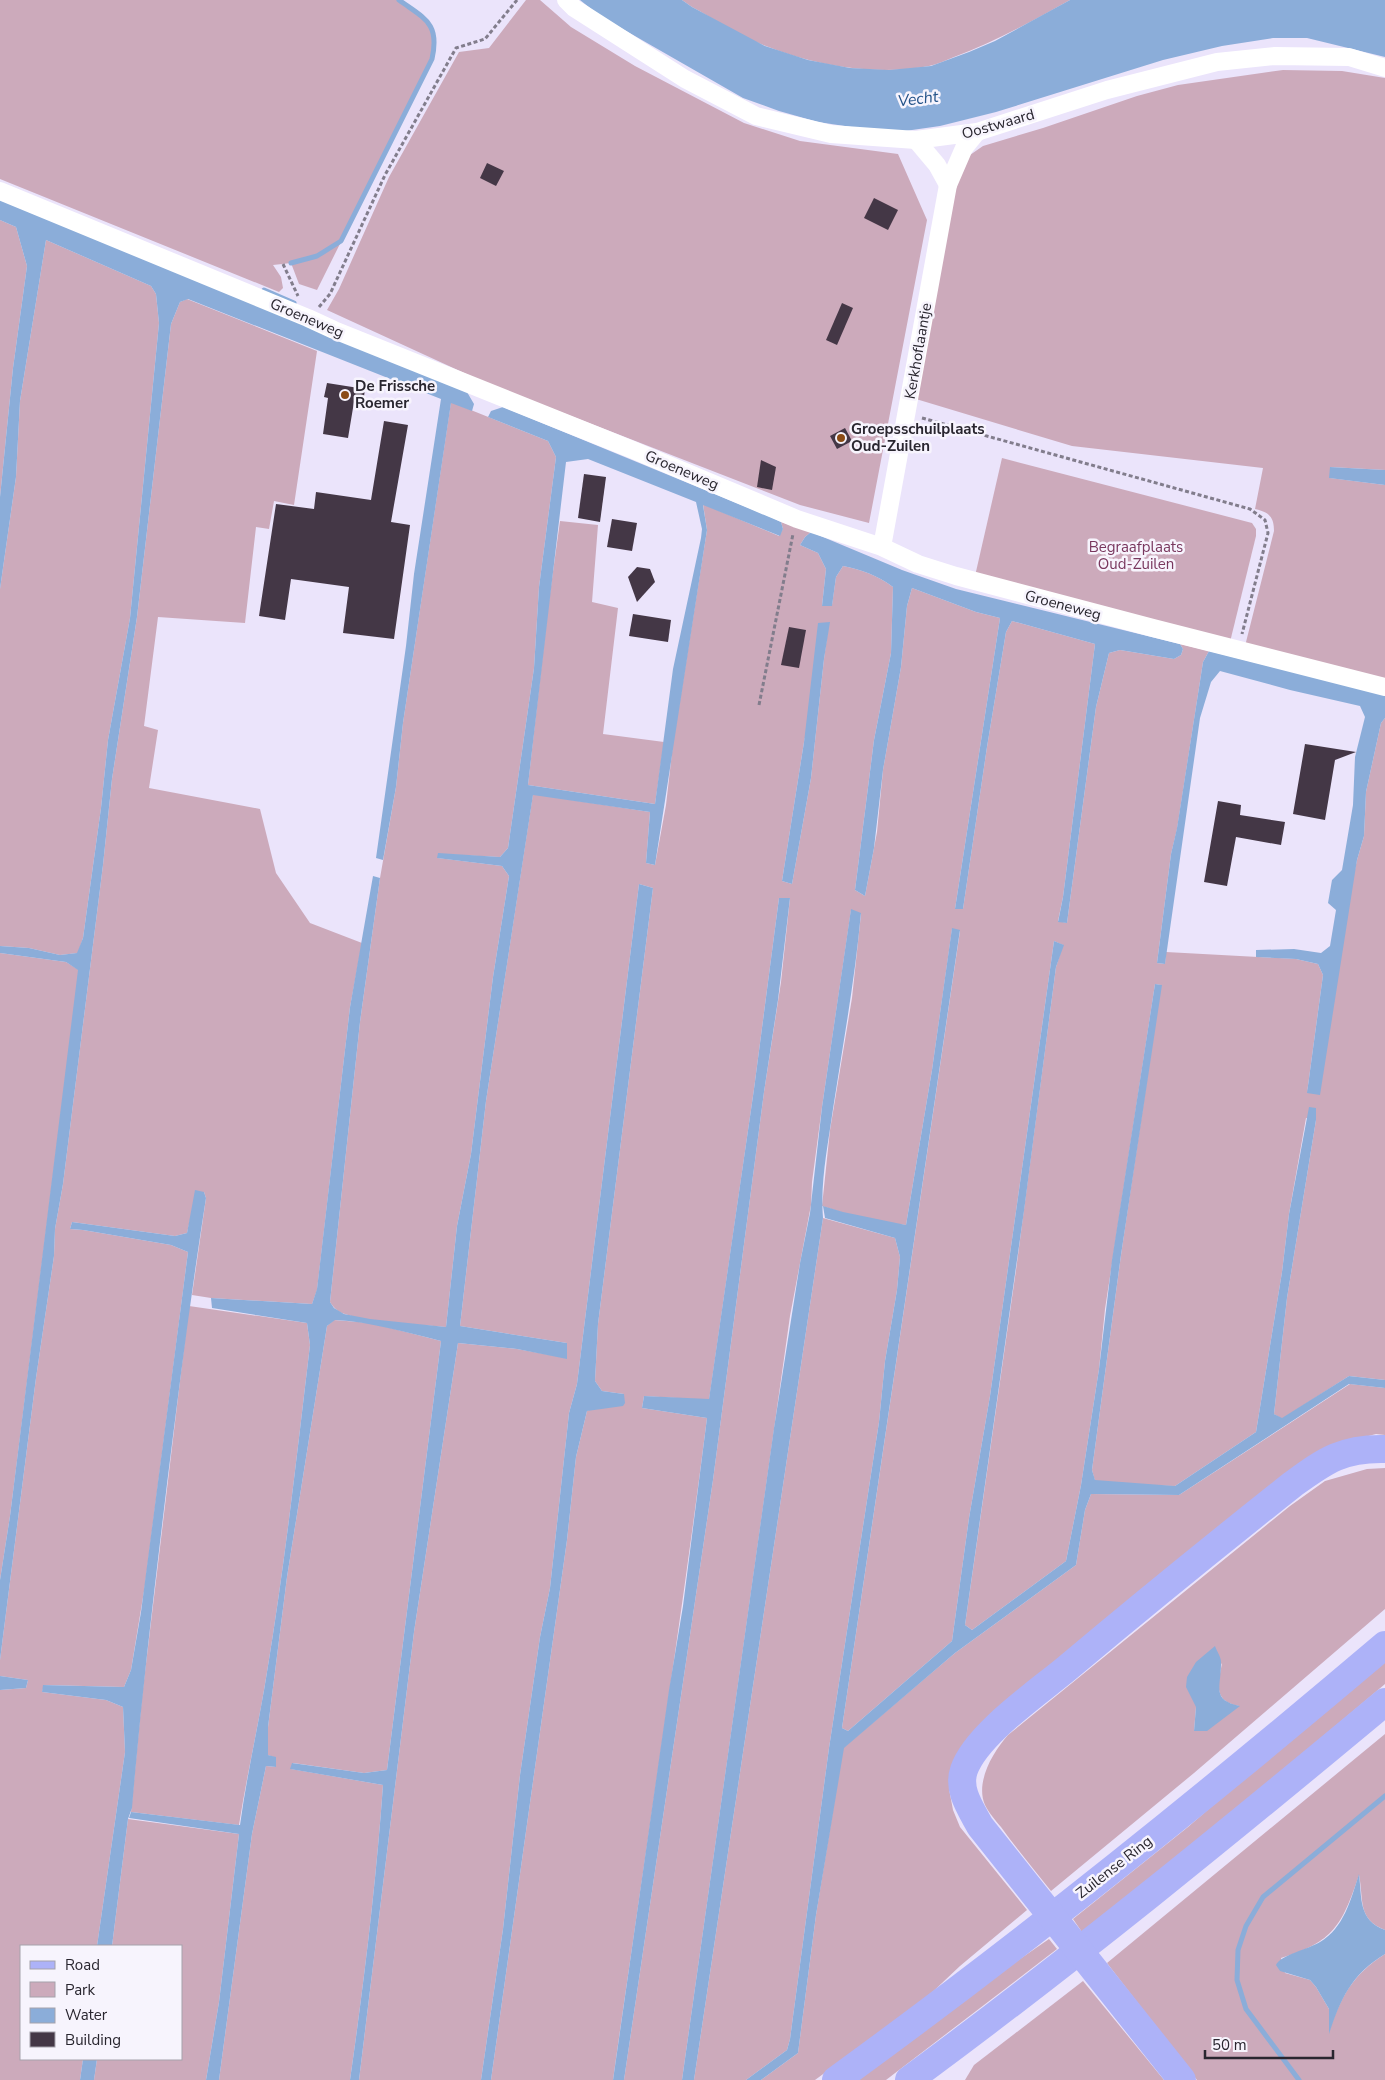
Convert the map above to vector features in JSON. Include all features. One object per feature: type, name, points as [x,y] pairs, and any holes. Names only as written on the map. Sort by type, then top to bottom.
[{"type":"main road","points":[[1182,2080],[980,1826],[966,1800],[962,1784],[964,1771],[970,1756],[997,1727],[1155,1594],[1313,1469],[1344,1453],[1364,1448],[1385,1449]]},
{"type":"main road","name":"Zuilense Ring","points":[[836,2080],[901,2033],[1247,1762],[1385,1645]]},
{"type":"main road","points":[[910,2080],[945,2067],[1385,1702]]},
{"type":"street","name":"Oostwaard","points":[[570,4],[685,79],[756,116],[831,134],[916,140],[977,132],[1107,90],[1217,62],[1275,56],[1349,57],[1385,68]]},
{"type":"street","name":"Kerkhoflaantje","points":[[882,547],[948,185],[964,148],[977,132]]},
{"type":"street","points":[[916,140],[937,165],[948,185]]},
{"type":"street","name":"Groeneweg","points":[[0,191],[334,330],[797,518],[882,547],[918,564],[956,576],[1385,687]]},
{"type":"path","points":[[283,264],[308,318],[330,294],[385,175],[456,48],[484,40],[517,0]]},
{"type":"path","points":[[907,414],[1250,509],[1265,520],[1268,533],[1238,650]]},
{"type":"path","points":[[759,705],[797,518]]},
{"type":"green space","points":[[0,0],[399,0],[428,23],[434,37],[434,47],[432,59],[317,290],[299,284],[291,263],[273,265],[281,277],[283,288],[279,292],[0,179]]},
{"type":"green space","points":[[526,0],[540,0],[571,27],[635,66],[744,123],[800,141],[898,154],[927,220],[869,523],[800,505],[486,383],[327,310],[339,289],[389,177],[459,52],[489,48]]},
{"type":"green space","points":[[682,0],[1070,0],[999,38],[942,62],[909,69],[888,70],[825,64],[785,53],[747,38]]},
{"type":"green space","points":[[1283,70],[1342,71],[1385,78],[1385,470],[1330,467],[1330,478],[1385,485],[1385,681],[1245,646],[1274,531],[1270,516],[1255,509],[1263,468],[1072,446],[916,399],[955,189],[970,155],[983,146],[1137,96],[1178,85]]},
{"type":"green space","points":[[0,220],[16,227],[27,266],[13,368],[0,497]]},
{"type":"green space","points":[[46,240],[151,286],[156,294],[159,323],[130,618],[108,740],[101,808],[83,938],[78,953],[60,955],[29,948],[0,946],[0,589],[16,477],[20,401]]},
{"type":"green space","points":[[187,299],[317,351],[294,505],[274,501],[269,529],[256,527],[245,623],[158,617],[144,726],[158,730],[149,788],[260,809],[276,873],[310,923],[362,943],[350,1007],[317,1290],[312,1304],[211,1298],[192,1295],[206,1198],[204,1192],[190,1220],[187,1233],[175,1236],[72,1222],[70,1229],[171,1245],[188,1252],[145,1585],[131,1670],[124,1687],[44,1685],[42,1692],[106,1700],[123,1707],[125,1752],[97,1945],[20,1945],[20,2060],[83,2060],[80,2080],[0,2080],[0,1690],[26,1688],[28,1680],[0,1676],[0,1660],[36,1378],[54,1256],[55,1229],[63,1184],[112,779],[137,617],[171,324],[180,302]]},
{"type":"green space","points":[[451,402],[548,441],[556,457],[539,587],[534,668],[508,848],[500,857],[438,854],[438,858],[502,866],[509,876],[493,977],[471,1154],[457,1226],[446,1327],[382,1322],[356,1317],[340,1312],[330,1302],[360,1022]]},
{"type":"green space","name":"Begraafplaats Oud-Zuilen","points":[[1002,458],[1252,523],[1256,529],[1256,536],[1230,642],[975,576]]},
{"type":"green space","points":[[703,504],[779,536],[783,529],[781,522],[811,532],[800,545],[818,553],[826,569],[822,606],[832,605],[836,577],[843,566],[857,569],[881,579],[893,587],[891,653],[874,740],[855,890],[865,896],[877,832],[883,770],[901,667],[907,606],[912,588],[976,612],[1000,618],[955,909],[963,909],[1006,632],[1012,621],[1095,644],[1063,897],[1058,921],[1067,923],[1096,707],[1109,653],[1120,650],[1174,659],[1181,655],[1183,649],[1180,644],[1209,651],[1203,662],[1177,829],[1171,854],[1157,963],[1165,964],[1166,952],[1296,959],[1318,964],[1323,975],[1307,1093],[1357,860],[1364,836],[1366,792],[1381,723],[1385,718],[1385,1380],[1349,1376],[1282,1419],[1274,1414],[1287,1298],[1316,1120],[1306,1118],[1289,1214],[1282,1272],[1256,1432],[1175,1486],[1095,1481],[1092,1470],[1121,1255],[1161,985],[1155,984],[1105,1309],[1099,1369],[1081,1485],[1066,1561],[972,1630],[965,1625],[1016,1270],[1056,967],[1063,945],[1054,941],[990,1396],[969,1518],[952,1641],[848,1731],[842,1728],[960,931],[952,929],[932,1070],[906,1225],[866,1220],[822,1206],[830,1130],[852,998],[861,914],[851,910],[822,1107],[812,1182],[811,1205],[790,1316],[682,2080],[624,2080],[713,1480],[764,1092],[781,982],[790,898],[779,898],[754,1089],[709,1400],[644,1396],[642,1408],[707,1418],[613,2080],[491,2080],[567,1540],[576,1457],[587,1411],[624,1394],[602,1391],[595,1381],[598,1324],[653,888],[639,884],[577,1384],[569,1413],[550,1588],[540,1637],[520,1775],[503,1929],[481,2080],[359,2080],[414,1632],[458,1343],[517,1349],[567,1358],[567,1343],[460,1326],[486,1101],[533,794],[650,812],[646,863],[655,865],[666,805],[673,744],[707,530]],"holes":[[[829,622],[811,778],[792,884],[782,881],[804,742]]]},
{"type":"green space","points":[[560,521],[598,525],[592,602],[618,608],[603,734],[664,742],[655,804],[528,785]]},
{"type":"green space","points":[[0,953],[66,962],[79,970],[10,1516],[0,1580]]},
{"type":"green space","points":[[823,1218],[895,1238],[900,1257],[897,1290],[885,1361],[879,1422],[829,1748],[790,2039],[787,2050],[746,2080],[694,2080]]},
{"type":"green space","points":[[189,1306],[307,1323],[310,1345],[273,1631],[239,1825],[131,1812],[142,1697]]},
{"type":"green space","points":[[334,1320],[371,1323],[441,1341],[387,1770],[364,1773],[293,1763],[291,1769],[383,1785],[369,1933],[350,2080],[219,2080],[252,1834],[266,1766],[276,1767],[276,1758],[268,1755],[268,1727],[287,1577],[327,1326]]},
{"type":"green space","points":[[1350,1384],[1385,1388],[1385,1435],[1376,1434],[1349,1441],[950,1774],[949,1789],[953,1810],[960,1827],[1027,1910],[960,1966],[924,2000],[815,2080],[761,2080],[798,2053],[816,1915],[843,1748],[955,1653],[1076,1565],[1085,1510],[1091,1494],[1179,1495]]},
{"type":"green space","points":[[1385,1468],[1385,1609],[1194,1773],[1051,1891],[985,1805],[982,1787],[984,1777],[991,1759],[1002,1742],[1008,1735],[1290,1506],[1325,1481],[1367,1469]],"holes":[[[1222,1663],[1219,1691],[1225,1700],[1239,1706],[1194,1731],[1196,1707]]]},
{"type":"green space","points":[[1385,1656],[1385,1684],[1196,1844],[1082,1932],[1073,1919],[1188,1827]]},
{"type":"green space","points":[[1385,1734],[1385,1930],[1376,1926],[1370,1920],[1363,1908],[1359,1875],[1347,1907],[1334,1929],[1313,1945],[1281,1958],[1285,1973],[1310,1980],[1316,1987],[1329,2009],[1329,2032],[1343,1997],[1349,1988],[1364,1970],[1385,1954],[1385,2080],[1197,2080],[1107,1963]]},
{"type":"green space","points":[[128,1819],[239,1834],[219,2002],[206,2080],[94,2080],[97,2060],[182,2060],[182,1945],[112,1945]]},
{"type":"green space","points":[[1049,1939],[1057,1949],[886,2080],[844,2080]]},
{"type":"green space","points":[[1083,1981],[1164,2080],[965,2080],[974,2065]]},
{"type":"water","name":"Vecht","points":[[580,0],[682,0],[765,46],[808,60],[850,68],[889,70],[931,66],[969,52],[995,41],[1070,0],[1385,0],[1385,57],[1307,38],[1273,38],[1222,46],[1163,60],[996,112],[940,126],[891,133],[818,122],[743,98],[600,16]]},
{"type":"water","points":[[0,200],[467,392],[474,404],[472,411],[451,403],[403,723],[396,787],[383,860],[376,858],[406,646],[414,574],[441,399],[188,299],[180,302],[171,324],[137,617],[112,779],[63,1184],[55,1229],[54,1256],[36,1378],[0,1660],[0,1580],[10,1516],[78,970],[66,962],[0,953],[0,946],[29,948],[60,955],[77,953],[83,938],[101,808],[108,740],[130,618],[159,323],[156,294],[151,286],[46,240],[20,401],[16,477],[0,589],[0,497],[13,368],[27,266],[16,227],[0,220]]},
{"type":"water","points":[[503,407],[773,518],[781,522],[783,529],[780,536],[703,505],[707,530],[655,865],[646,863],[650,812],[533,795],[486,1101],[460,1326],[567,1343],[567,1359],[517,1349],[458,1343],[414,1632],[359,2080],[350,2080],[369,1933],[383,1785],[290,1769],[292,1763],[364,1773],[387,1770],[441,1341],[388,1328],[348,1321],[335,1320],[327,1326],[287,1577],[268,1727],[268,1755],[276,1757],[276,1767],[266,1766],[252,1834],[219,2080],[206,2080],[219,2002],[239,1834],[129,1818],[131,1812],[240,1825],[264,1691],[279,1590],[310,1345],[307,1323],[212,1308],[211,1298],[312,1304],[317,1289],[350,1007],[373,876],[380,878],[360,1022],[330,1302],[334,1308],[344,1314],[370,1319],[446,1327],[457,1226],[471,1154],[493,977],[509,876],[502,866],[437,858],[438,853],[500,857],[508,848],[534,668],[539,587],[556,457],[548,441],[488,417],[491,411]],"holes":[[[588,459],[696,502],[702,529],[701,538],[673,669],[655,804],[528,785],[566,462]]]},
{"type":"water","points":[[1330,467],[1385,470],[1385,485],[1329,478]]},
{"type":"water","points":[[811,532],[902,570],[956,589],[1180,644],[1183,649],[1181,655],[1174,659],[1120,650],[1109,653],[1096,707],[1067,923],[1058,922],[1063,897],[1095,644],[1012,621],[1006,632],[963,909],[955,909],[1000,618],[976,612],[912,588],[907,606],[901,667],[883,770],[874,848],[865,896],[855,890],[874,740],[891,653],[893,587],[881,579],[857,569],[843,566],[836,577],[832,606],[822,606],[826,569],[818,553],[800,545]]},
{"type":"water","points":[[830,622],[811,778],[792,884],[782,881],[804,742],[818,623]]},
{"type":"water","points":[[1209,651],[1385,695],[1385,718],[1381,723],[1366,792],[1364,836],[1357,860],[1320,1095],[1307,1093],[1323,975],[1318,964],[1296,959],[1256,957],[1256,950],[1294,949],[1321,953],[1330,946],[1336,910],[1328,903],[1332,880],[1342,870],[1353,805],[1355,757],[1365,717],[1360,706],[1220,671],[1211,682],[1200,718],[1165,964],[1157,963],[1171,854],[1177,828],[1203,662]]},
{"type":"water","points":[[639,884],[653,888],[598,1324],[595,1381],[602,1391],[624,1394],[625,1403],[623,1406],[587,1411],[576,1457],[567,1540],[491,2080],[481,2080],[503,1929],[520,1775],[540,1637],[550,1588],[569,1413],[577,1384]]},
{"type":"water","points":[[779,898],[790,898],[713,1480],[624,2080],[613,2080],[669,1690],[683,1606],[707,1418],[642,1408],[644,1396],[709,1399],[754,1089]]},
{"type":"water","points":[[851,909],[861,913],[852,987],[825,1164],[822,1204],[823,1218],[694,2080],[682,2080],[774,1428],[800,1263],[810,1213],[822,1107]]},
{"type":"water","points":[[952,928],[960,930],[842,1728],[848,1731],[952,1641],[969,1518],[990,1396],[1054,941],[1064,945],[1056,967],[1024,1211],[965,1625],[972,1630],[1066,1561],[1081,1485],[1099,1369],[1112,1260],[1155,984],[1162,985],[1121,1255],[1092,1470],[1095,1480],[1175,1486],[1256,1432],[1282,1272],[1289,1214],[1309,1107],[1316,1108],[1316,1120],[1287,1298],[1274,1414],[1282,1418],[1349,1376],[1385,1380],[1385,1388],[1349,1384],[1179,1495],[1091,1494],[1085,1510],[1076,1565],[955,1653],[844,1748],[816,1915],[798,2053],[761,2080],[746,2080],[787,2050],[790,2039],[829,1748],[879,1422],[885,1361],[897,1290],[900,1257],[895,1238],[825,1218],[823,1206],[906,1225],[932,1070]]},
{"type":"water","points":[[195,1190],[204,1192],[206,1198],[167,1484],[132,1808],[128,1819],[112,1945],[97,1945],[125,1752],[123,1707],[106,1700],[42,1692],[43,1685],[124,1687],[131,1670],[141,1612],[188,1252],[171,1245],[70,1229],[72,1222],[175,1236],[187,1233]]},
{"type":"water","points":[[1215,1646],[1221,1662],[1219,1686],[1221,1696],[1225,1700],[1240,1706],[1207,1731],[1194,1731],[1196,1707],[1186,1687],[1187,1677],[1196,1662]]},
{"type":"water","points":[[0,1676],[28,1680],[26,1688],[0,1690]]},
{"type":"water","points":[[1359,1874],[1361,1900],[1366,1914],[1376,1926],[1385,1930],[1385,1954],[1364,1970],[1349,1988],[1338,2009],[1329,2034],[1329,2009],[1316,1987],[1310,1980],[1280,1971],[1276,1965],[1283,1958],[1320,1942],[1335,1929],[1346,1912]]},
{"type":"water","points":[[83,2060],[97,2060],[94,2080],[80,2080]]},
{"type":"building","points":[[487,163],[504,171],[496,186],[480,178]]},
{"type":"building","points":[[874,198],[898,210],[888,230],[864,218]]},
{"type":"building","points":[[842,303],[853,308],[837,345],[826,340]]},
{"type":"building","points":[[327,383],[365,389],[363,404],[354,402],[348,438],[323,434],[328,398],[324,397]]},
{"type":"building","points":[[384,421],[408,425],[391,522],[410,525],[394,639],[343,633],[349,587],[291,579],[285,620],[259,616],[276,504],[314,509],[316,492],[371,500]]},
{"type":"building","name":"Groepsschuilplaats Oud-Zuilen","points":[[845,428],[852,441],[837,449],[830,436]]},
{"type":"building","points":[[761,460],[776,467],[772,490],[757,487]]},
{"type":"building","points":[[584,474],[606,477],[600,522],[578,518]]},
{"type":"building","points":[[612,519],[637,523],[632,551],[607,547]]},
{"type":"building","points":[[637,567],[650,569],[655,582],[637,602],[628,577]]},
{"type":"building","points":[[633,614],[671,620],[668,642],[629,636]]},
{"type":"building","points":[[789,627],[806,630],[799,668],[781,665]]},
{"type":"building","points":[[1305,744],[1356,752],[1335,760],[1325,820],[1293,814]]},
{"type":"building","points":[[1218,801],[1241,805],[1240,815],[1285,822],[1281,845],[1236,837],[1227,886],[1204,882]]},
{"type":"waterway","points":[[291,263],[317,256],[341,241],[432,59],[434,47],[432,30],[423,18],[399,0]]},
{"type":"waterway","points":[[264,290],[294,303]]},
{"type":"waterway","points":[[1299,2080],[1246,2009],[1237,1980],[1238,1950],[1246,1926],[1263,1897],[1385,1796]]},
{"type":"place","name":"De Frissche Roemer","points":[[345,395]]},
{"type":"place","name":"Groepsschuilplaats Oud-Zuilen","points":[[841,438]]}]
